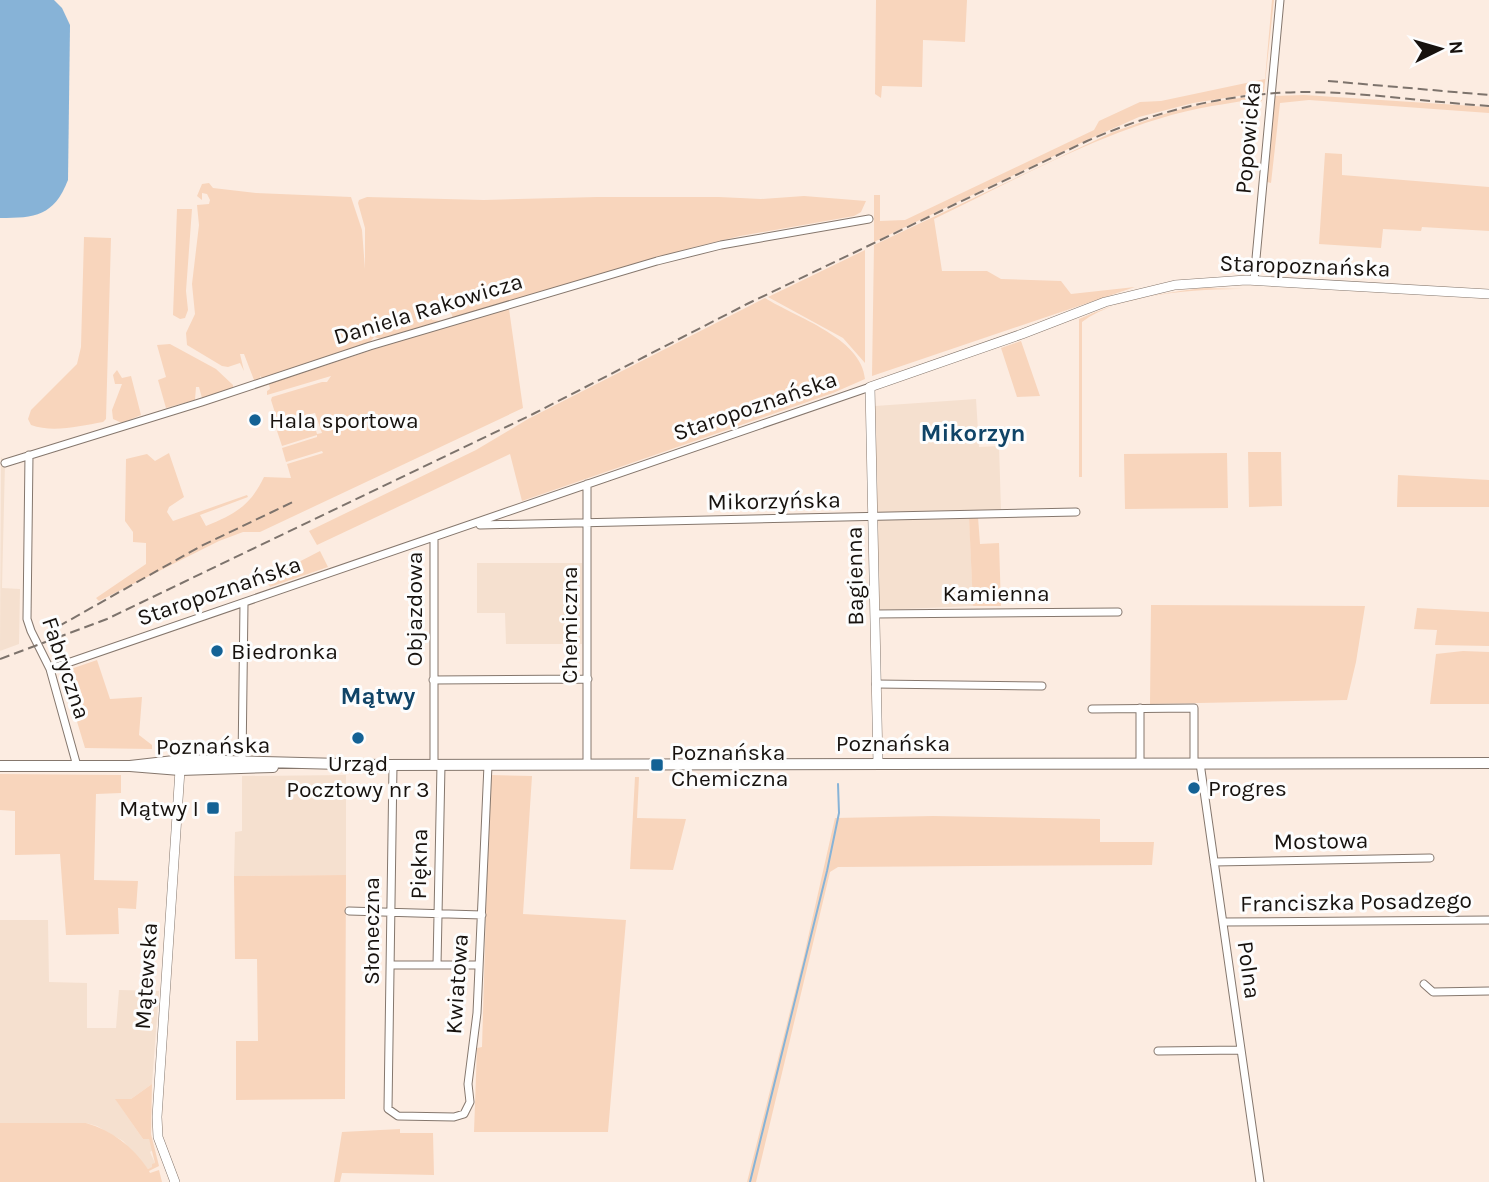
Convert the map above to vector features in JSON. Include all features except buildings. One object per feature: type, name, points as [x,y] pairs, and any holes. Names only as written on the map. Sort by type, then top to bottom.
[{"type":"main road","name":"Poznańska","points":[[130,766],[197,761],[242,765]]},
{"type":"main road","name":"Poznańska","points":[[0,765],[130,766],[180,770],[297,764],[1489,763]]},
{"type":"street","name":"Popowicka","points":[[1254,280],[1280,0]]},
{"type":"street","name":"Daniela Rakowicza","points":[[5,463],[370,346],[657,261],[733,243],[869,219]]},
{"type":"street","name":"Staropoznańska","points":[[50,669],[473,525],[1122,297],[1188,283],[1254,280],[1489,294]]},
{"type":"street","name":"Bagienna","points":[[870,387],[878,764]]},
{"type":"street","name":"Fabryczna","points":[[29,455],[27,619],[50,669],[77,766]]},
{"type":"street","name":"Chemiczna","points":[[587,484],[587,765]]},
{"type":"street","name":"Mikorzyńska","points":[[473,525],[1076,512]]},
{"type":"street","points":[[502,514],[504,525]]},
{"type":"street","name":"Objazdowa","points":[[434,538],[433,680],[437,765]]},
{"type":"street","points":[[242,765],[244,603]]},
{"type":"street","name":"Kamienna","points":[[875,614],[1118,612]]},
{"type":"street","name":"Objazdowa","points":[[433,680],[588,679]]},
{"type":"street","points":[[876,684],[1042,686]]},
{"type":"street","points":[[1092,709],[1140,708],[1140,764]]},
{"type":"street","name":"Polna","points":[[1140,708],[1194,708],[1197,763],[1260,1182]]},
{"type":"street","points":[[166,762],[180,770],[197,761]]},
{"type":"street","name":"Słoneczna","points":[[388,1096],[393,765]]},
{"type":"street","name":"Piękna","points":[[437,765],[438,965]]},
{"type":"street","name":"Kwiatowa","points":[[388,1096],[388,1109],[398,1116],[454,1117],[464,1114],[470,1102],[468,1084],[477,1013],[488,765]]},
{"type":"street","name":"Mątewska","points":[[175,1182],[160,1142],[156,1117],[180,770]]},
{"type":"street","name":"Mostowa","points":[[1214,862],[1430,858]]},
{"type":"street","points":[[349,911],[482,915]]},
{"type":"street","name":"Franciszka Posadzego","points":[[1223,922],[1489,920]]},
{"type":"street","points":[[391,965],[478,965]]},
{"type":"street","points":[[1423,984],[1433,992],[1489,991]]},
{"type":"street","points":[[1158,1051],[1241,1050]]},
{"type":"shaded area","points":[[876,0],[967,0],[965,42],[923,40],[922,87],[882,86],[881,98],[875,94]]},
{"type":"shaded area","points":[[1272,0],[1264,92],[1193,103],[1139,117],[874,242],[874,195],[880,195],[880,221],[905,220],[1094,130],[1099,121],[1140,102],[1161,101],[1265,79]]},
{"type":"shaded area","points":[[1263,95],[1262,101],[1244,101],[1188,111],[1150,121],[1076,150],[934,219],[942,271],[987,271],[1001,279],[1061,281],[1071,294],[1135,287],[872,376],[874,245],[1113,132],[1173,111]]},
{"type":"shaded area","points":[[1304,95],[1489,107],[1489,113],[1309,100],[1280,103],[1271,183],[1267,182],[1274,96]]},
{"type":"shaded area","points":[[1325,153],[1342,154],[1342,175],[1489,187],[1489,231],[1422,227],[1421,231],[1383,229],[1381,248],[1319,244]]},
{"type":"shaded area","points":[[209,183],[213,188],[256,193],[351,197],[362,230],[365,269],[365,228],[358,203],[367,197],[484,200],[597,197],[761,199],[804,196],[866,201],[861,212],[854,216],[740,236],[691,248],[453,318],[450,310],[431,315],[432,320],[442,321],[381,339],[374,337],[370,342],[254,380],[244,354],[240,354],[244,371],[240,363],[222,366],[187,345],[186,333],[195,314],[192,284],[199,225],[197,205],[209,204],[210,200],[207,194],[202,193],[202,200],[197,196],[202,184]]},
{"type":"shaded area","points":[[177,209],[192,209],[186,291],[188,310],[185,318],[180,319],[173,315]]},
{"type":"shaded area","points":[[84,237],[111,238],[106,419],[103,422],[67,428],[31,425],[28,419],[31,410],[77,364],[81,347]]},
{"type":"shaded area","points":[[865,250],[865,363],[843,338],[768,297]]},
{"type":"shaded area","points":[[1203,288],[1245,289],[1205,290],[1144,298]]},
{"type":"shaded area","points":[[765,298],[840,340],[861,365],[865,379],[833,393],[522,501],[510,454],[317,545],[309,531],[476,450],[528,419]]},
{"type":"shaded area","points":[[1115,305],[1082,322],[1082,477],[1079,477],[1079,319]]},
{"type":"shaded area","points":[[509,309],[523,408],[260,532],[243,532],[219,541],[99,601],[96,598],[146,564],[146,543],[133,542],[133,532],[125,521],[126,459],[147,454],[155,461],[169,453],[184,497],[169,507],[167,512],[173,521],[247,495],[248,497],[200,515],[206,526],[241,508],[264,477],[291,478],[287,464],[323,453],[322,451],[286,462],[282,448],[317,435],[282,446],[277,431],[313,420],[317,434],[322,433],[315,413],[281,421],[277,419],[271,400],[272,397],[327,382],[331,376],[267,395],[269,384]]},
{"type":"shaded area","points":[[1021,341],[1040,396],[1017,397],[1001,348]]},
{"type":"shaded area","points":[[170,344],[216,369],[233,388],[202,398],[199,387],[196,387],[195,400],[166,408],[158,380],[166,377],[157,345]]},
{"type":"shaded area","points":[[117,370],[122,378],[131,376],[141,415],[122,423],[113,419],[112,410],[122,384],[115,384],[113,375]]},
{"type":"shaded area","points":[[976,399],[979,447],[999,446],[1001,510],[969,511],[973,606],[879,610],[875,406]]},
{"type":"shaded area","points":[[1248,452],[1281,452],[1282,506],[1249,507]]},
{"type":"shaded area","points":[[1227,453],[1228,508],[1125,509],[1124,454]]},
{"type":"shaded area","points":[[1,457],[5,463],[2,588],[20,589],[19,644],[0,651]]},
{"type":"shaded area","points":[[1398,475],[1489,480],[1489,507],[1397,507]]},
{"type":"shaded area","points":[[969,517],[978,517],[980,544],[999,543],[1001,606],[973,606]]},
{"type":"shaded area","points":[[320,551],[328,567],[270,587],[266,579]]},
{"type":"shaded area","points":[[477,563],[582,563],[582,644],[506,644],[505,613],[477,613]]},
{"type":"shaded area","points":[[1151,605],[1365,606],[1347,700],[1150,704]]},
{"type":"shaded area","points":[[1417,608],[1489,612],[1489,646],[1435,645],[1437,630],[1414,629]]},
{"type":"shaded area","points":[[1489,652],[1489,704],[1430,704],[1436,654]]},
{"type":"shaded area","points":[[97,660],[110,699],[142,697],[139,735],[152,745],[152,749],[85,748],[62,672]]},
{"type":"shaded area","points":[[0,774],[121,775],[121,793],[96,794],[94,880],[138,881],[136,909],[118,908],[119,934],[66,935],[60,854],[15,855],[15,811],[0,810]]},
{"type":"shaded area","points":[[346,775],[346,875],[234,876],[235,832],[242,831],[242,776]]},
{"type":"shaded area","points":[[490,775],[532,776],[523,914],[626,920],[608,1132],[474,1132],[477,1048],[482,1047]]},
{"type":"shaded area","points":[[635,777],[639,777],[637,818],[686,819],[673,870],[630,869]]},
{"type":"shaded area","points":[[933,816],[1100,819],[1100,842],[1154,842],[1152,865],[838,867],[830,872],[756,1182],[747,1182],[803,960],[835,818]]},
{"type":"shaded area","points":[[346,875],[345,1099],[236,1100],[236,1041],[258,1041],[257,959],[235,959],[234,876]]},
{"type":"shaded area","points":[[0,920],[48,920],[49,982],[87,983],[87,1028],[116,1028],[119,990],[159,991],[152,1084],[131,1099],[116,1100],[143,1139],[149,1139],[153,1150],[150,1152],[155,1163],[153,1167],[148,1169],[123,1141],[97,1126],[86,1123],[0,1123]]},
{"type":"shaded area","points":[[152,1084],[151,1134],[159,1166],[149,1171],[159,1170],[162,1182],[0,1182],[0,1123],[86,1123],[113,1135],[128,1146],[148,1169],[152,1167],[155,1163],[149,1139],[143,1139],[115,1099],[131,1099]]},
{"type":"shaded area","points":[[400,1129],[400,1133],[433,1133],[434,1175],[342,1173],[340,1182],[334,1182],[342,1132]]},
{"type":"water","points":[[0,0],[54,0],[62,8],[70,25],[68,180],[50,208],[23,217],[0,218]]},
{"type":"waterway","points":[[750,1182],[827,871],[839,813],[838,784]]},
{"type":"railway","points":[[1328,81],[1489,95]]},
{"type":"railway","points":[[0,659],[107,619],[533,414],[749,303],[1113,130],[1192,106],[1275,93],[1350,94],[1489,106]]},
{"type":"railway","points":[[45,634],[201,546],[295,501]]},
{"type":"place","name":"Hala sportowa","points":[[255,420]]},
{"type":"place","name":"Biedronka","points":[[217,651]]},
{"type":"place","name":"Urząd Pocztowy nr 3","points":[[358,738]]},
{"type":"place","name":"Poznańska Chemiczna","points":[[657,765]]},
{"type":"place","name":"Progres","points":[[1194,788]]},
{"type":"place","name":"Mątwy I","points":[[213,808]]},
{"type":"district","name":"Mikorzyn","points":[[973,433]]},
{"type":"district","name":"Mątwy","points":[[378,696]]}]
